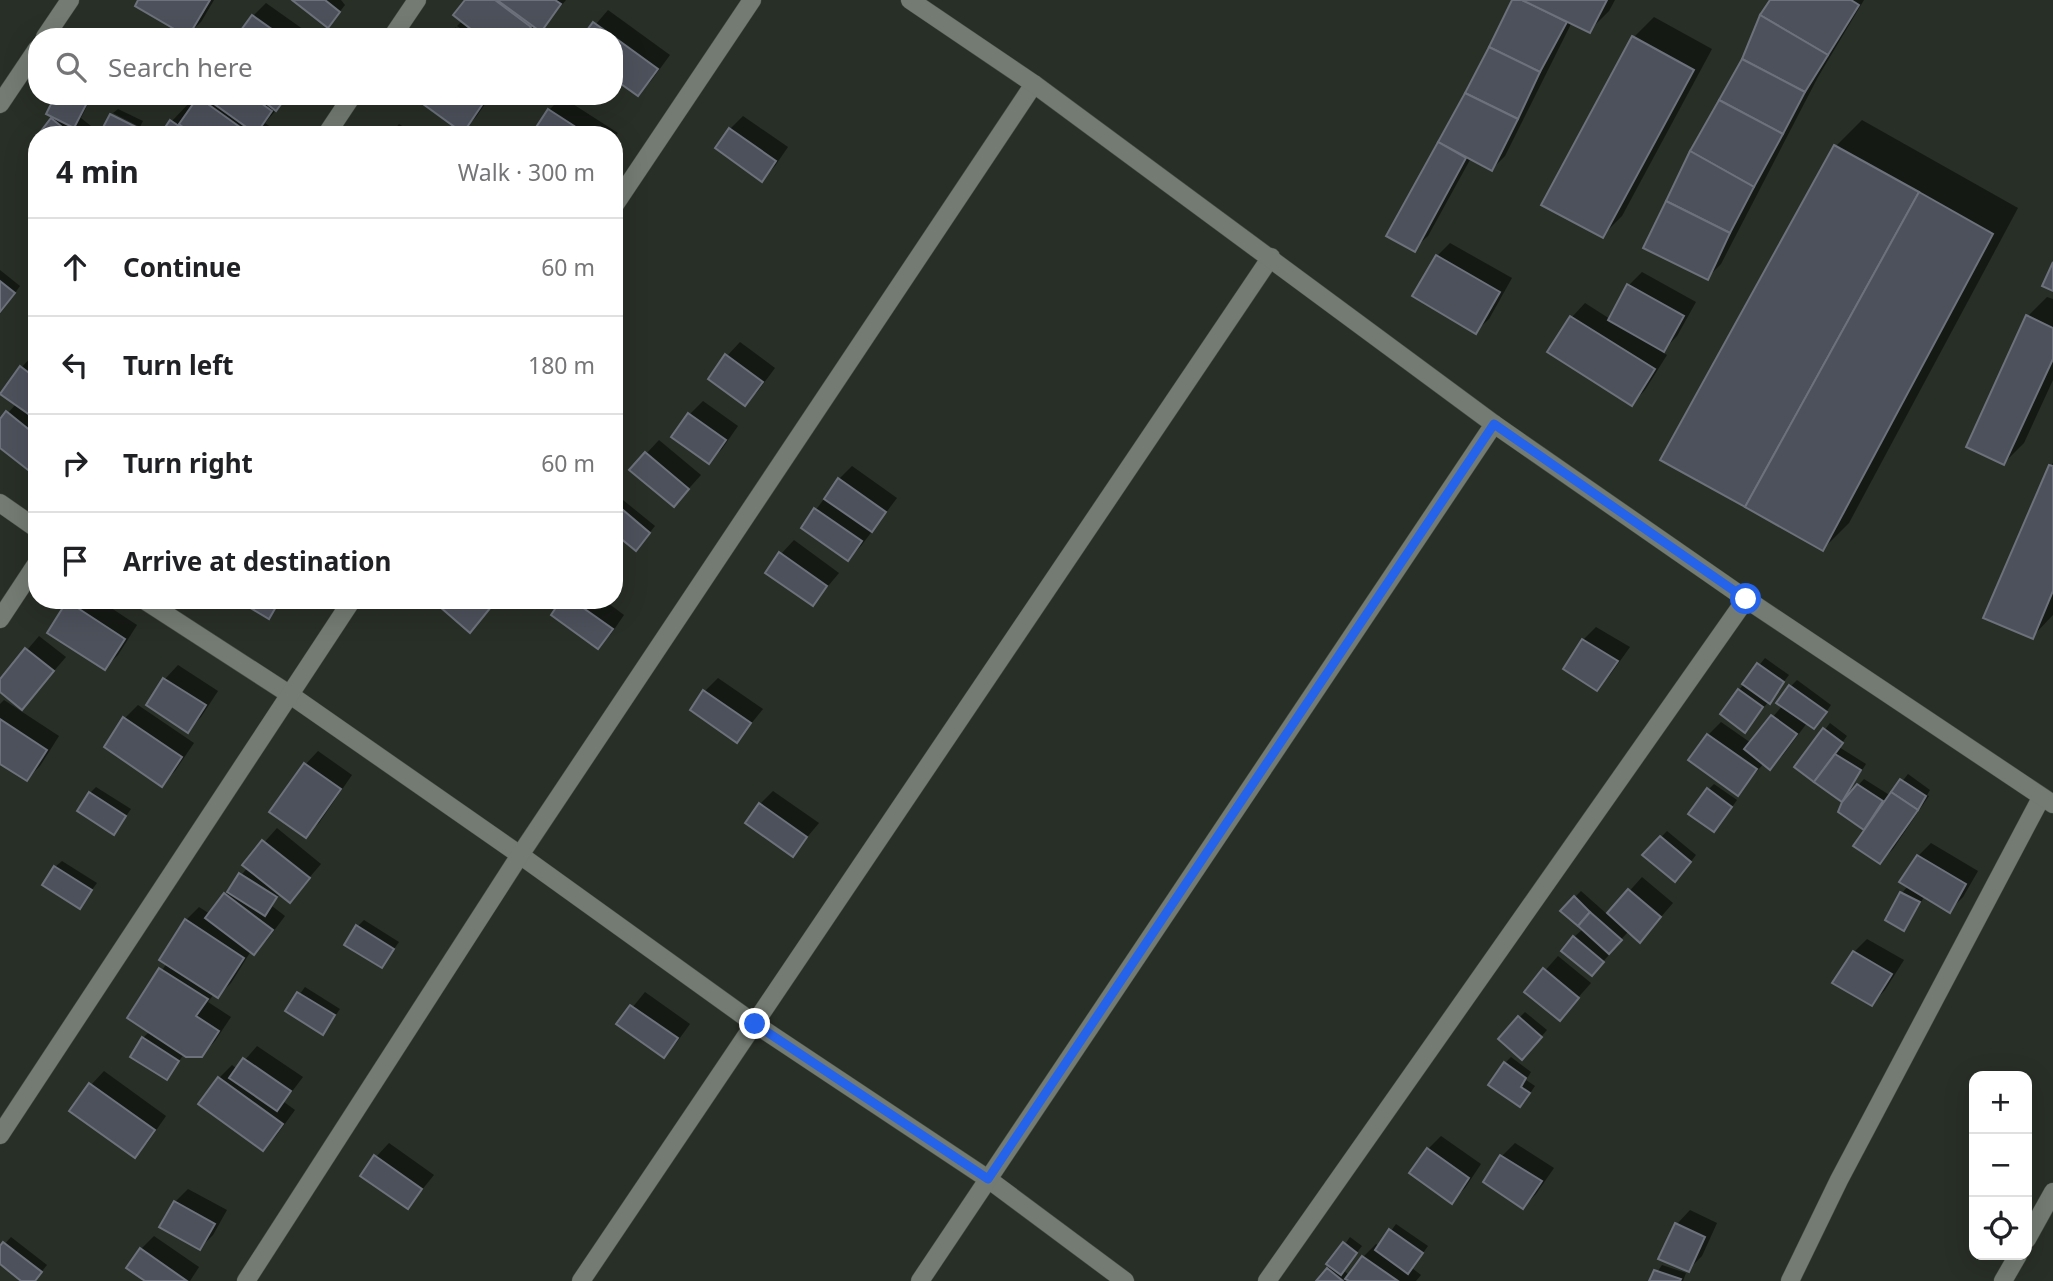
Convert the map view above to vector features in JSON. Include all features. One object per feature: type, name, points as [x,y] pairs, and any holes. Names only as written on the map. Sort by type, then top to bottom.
[{"type":"street","points":[[51,28],[70,0]]},
{"type":"street","points":[[398,28],[416,0]]},
{"type":"street","points":[[623,193],[752,0]]},
{"type":"street","points":[[910,0],[1034,84],[1494,424],[1746,599],[2047,801],[1839,1180],[1790,1281]]},
{"type":"street","points":[[0,104],[28,62]]},
{"type":"street","points":[[246,1281],[520,855],[1034,84]]},
{"type":"street","points":[[332,126],[346,105]]},
{"type":"street","points":[[581,1281],[1270,257]]},
{"type":"street","points":[[919,1281],[1494,424]]},
{"type":"street","points":[[0,503],[28,523]]},
{"type":"street","points":[[0,619],[28,577]]},
{"type":"street","points":[[1266,1281],[1746,599]]},
{"type":"street","points":[[158,609],[289,694],[520,855],[755,1024],[988,1179],[1125,1281]]},
{"type":"street","points":[[0,1136],[346,609]]},
{"type":"street","points":[[2032,1229],[2053,1192]]},
{"type":"street","points":[[2003,1281],[2015,1260]]},
{"type":"building","points":[[138,0],[210,0],[193,28],[173,28],[135,6]]},
{"type":"building","points":[[292,0],[325,0],[340,12],[328,28]]},
{"type":"building","points":[[465,0],[495,0],[531,27],[470,28],[453,15]]},
{"type":"building","points":[[497,0],[555,0],[561,4],[544,28],[536,28]]},
{"type":"building","points":[[1512,0],[1522,0],[1567,22],[1540,72],[1489,47]]},
{"type":"building","points":[[1522,0],[1607,0],[1590,33]]},
{"type":"building","points":[[1770,0],[1851,0],[1859,5],[1828,55],[1760,15]]},
{"type":"building","points":[[252,15],[270,28],[243,28]]},
{"type":"building","points":[[1760,15],[1828,55],[1805,92],[1742,59]]},
{"type":"building","points":[[593,22],[601,28],[589,28]]},
{"type":"building","points":[[1632,36],[1694,70],[1603,238],[1541,205]]},
{"type":"building","points":[[623,44],[658,69],[638,96],[623,85]]},
{"type":"building","points":[[1489,47],[1540,72],[1518,119],[1465,93]]},
{"type":"building","points":[[1742,59],[1805,92],[1783,134],[1719,100]]},
{"type":"building","points":[[1465,93],[1518,119],[1492,171],[1438,142]]},
{"type":"building","points":[[1719,100],[1783,134],[1754,187],[1690,151]]},
{"type":"building","points":[[50,105],[86,105],[75,126],[46,114]]},
{"type":"building","points":[[192,105],[209,105],[238,126],[182,126],[179,124]]},
{"type":"building","points":[[216,105],[264,105],[272,111],[262,126],[245,126]]},
{"type":"building","points":[[268,105],[280,105],[276,111]]},
{"type":"building","points":[[424,105],[482,105],[468,126],[453,126]]},
{"type":"building","points":[[548,109],[574,126],[537,126]]},
{"type":"building","points":[[110,114],[134,126],[104,126]]},
{"type":"building","points":[[51,118],[61,126],[45,126]]},
{"type":"building","points":[[170,120],[179,126],[166,126]]},
{"type":"building","points":[[729,128],[776,161],[762,182],[715,148]]},
{"type":"building","points":[[1438,142],[1466,158],[1415,252],[1386,236]]},
{"type":"building","points":[[1834,145],[1919,192],[1745,507],[1660,460]]},
{"type":"building","points":[[1690,151],[1754,187],[1730,233],[1666,201]]},
{"type":"building","points":[[1919,192],[1993,234],[1823,551],[1745,507]]},
{"type":"building","points":[[1666,201],[1730,233],[1708,280],[1643,248]]},
{"type":"building","points":[[1436,255],[1500,292],[1476,334],[1412,296]]},
{"type":"building","points":[[2053,262],[2053,291],[2042,286]]},
{"type":"building","points":[[0,281],[15,293],[0,312]]},
{"type":"building","points":[[1627,284],[1684,316],[1664,352],[1608,320]]},
{"type":"building","points":[[2026,315],[2053,328],[2053,359],[2004,465],[1966,447]]},
{"type":"building","points":[[1570,316],[1655,369],[1632,406],[1547,352]]},
{"type":"building","points":[[725,354],[763,382],[745,406],[708,379]]},
{"type":"building","points":[[20,366],[28,372],[28,414],[0,394]]},
{"type":"building","points":[[6,411],[28,429],[28,470],[0,448],[0,419]]},
{"type":"building","points":[[688,413],[726,440],[709,464],[671,437]]},
{"type":"building","points":[[645,452],[689,489],[674,507],[629,470]]},
{"type":"building","points":[[2049,465],[2053,466],[2053,591],[2033,639],[1983,618]]},
{"type":"building","points":[[838,478],[886,512],[872,532],[824,499]]},
{"type":"building","points":[[814,508],[862,541],[848,561],[801,528]]},
{"type":"building","points":[[623,510],[650,533],[636,551],[623,540]]},
{"type":"building","points":[[779,552],[827,586],[813,606],[765,573]]},
{"type":"building","points":[[62,609],[79,609],[125,639],[105,670],[47,633]]},
{"type":"building","points":[[252,609],[275,609],[269,619]]},
{"type":"building","points":[[442,609],[489,609],[470,633]]},
{"type":"building","points":[[555,609],[585,609],[613,629],[598,649],[551,615]]},
{"type":"building","points":[[1582,639],[1618,661],[1597,691],[1563,669]]},
{"type":"building","points":[[25,648],[54,671],[22,710],[0,692],[0,679]]},
{"type":"building","points":[[1757,663],[1784,682],[1770,704],[1742,684]]},
{"type":"building","points":[[163,678],[206,705],[188,733],[146,705]]},
{"type":"building","points":[[1789,685],[1827,712],[1814,729],[1776,703]]},
{"type":"building","points":[[1738,689],[1763,707],[1745,733],[1720,714]]},
{"type":"building","points":[[703,690],[751,723],[737,743],[690,710]]},
{"type":"building","points":[[1771,715],[1797,734],[1770,770],[1744,749]]},
{"type":"building","points":[[123,717],[182,757],[162,787],[104,747]]},
{"type":"building","points":[[0,719],[47,750],[27,781],[0,764]]},
{"type":"building","points":[[1823,728],[1843,743],[1814,782],[1794,767]]},
{"type":"building","points":[[1707,734],[1757,769],[1738,796],[1688,760]]},
{"type":"building","points":[[1835,754],[1861,770],[1842,802],[1814,782]]},
{"type":"building","points":[[304,763],[341,789],[306,838],[269,812]]},
{"type":"building","points":[[1900,779],[1926,796],[1918,810],[1891,792]]},
{"type":"building","points":[[1857,784],[1883,801],[1864,830],[1838,812],[1842,802]]},
{"type":"building","points":[[1707,788],[1732,807],[1714,832],[1688,814]]},
{"type":"building","points":[[89,792],[126,816],[114,835],[77,811]]},
{"type":"building","points":[[1891,792],[1918,810],[1880,864],[1853,846]]},
{"type":"building","points":[[759,803],[807,837],[793,857],[745,823]]},
{"type":"building","points":[[1660,836],[1691,862],[1675,882],[1642,855]]},
{"type":"building","points":[[262,840],[310,878],[290,903],[242,865]]},
{"type":"building","points":[[1917,855],[1966,884],[1950,913],[1899,882]]},
{"type":"building","points":[[54,866],[92,890],[80,909],[42,885]]},
{"type":"building","points":[[239,873],[277,897],[265,916],[227,892]]},
{"type":"building","points":[[1628,889],[1661,917],[1640,943],[1607,913]]},
{"type":"building","points":[[1900,892],[1920,902],[1904,931],[1885,920]]},
{"type":"building","points":[[224,893],[273,930],[254,955],[205,918]]},
{"type":"building","points":[[1574,896],[1590,912],[1578,926],[1560,911]]},
{"type":"building","points":[[1590,912],[1622,940],[1609,954],[1578,926]]},
{"type":"building","points":[[185,919],[244,958],[218,998],[159,960]]},
{"type":"building","points":[[356,925],[394,949],[382,968],[344,945]]},
{"type":"building","points":[[1573,936],[1604,962],[1592,976],[1561,951]]},
{"type":"building","points":[[1853,951],[1892,974],[1872,1006],[1832,983]]},
{"type":"building","points":[[159,968],[208,999],[196,1016],[219,1031],[202,1057],[186,1057],[127,1018]]},
{"type":"building","points":[[1543,968],[1579,998],[1560,1021],[1524,992]]},
{"type":"building","points":[[297,992],[335,1015],[323,1035],[285,1011]]},
{"type":"building","points":[[630,1005],[678,1038],[664,1058],[616,1024]]},
{"type":"building","points":[[1518,1016],[1542,1037],[1522,1060],[1498,1039]]},
{"type":"building","points":[[142,1037],[179,1061],[167,1080],[130,1057]]},
{"type":"building","points":[[243,1058],[291,1091],[277,1111],[229,1078]]},
{"type":"building","points":[[1504,1062],[1526,1078],[1521,1087],[1530,1093],[1520,1107],[1488,1085]]},
{"type":"building","points":[[218,1077],[283,1124],[263,1151],[198,1104]]},
{"type":"building","points":[[89,1083],[155,1130],[135,1158],[69,1111]]},
{"type":"building","points":[[1427,1148],[1469,1178],[1452,1204],[1409,1173]]},
{"type":"building","points":[[374,1155],[422,1189],[408,1209],[360,1176]]},
{"type":"building","points":[[1500,1155],[1542,1181],[1523,1209],[1483,1182]]},
{"type":"building","points":[[174,1201],[215,1224],[200,1250],[159,1227]]},
{"type":"building","points":[[1675,1223],[1705,1237],[1689,1272],[1658,1259]]},
{"type":"building","points":[[1389,1229],[1423,1253],[1408,1274],[1375,1250]]},
{"type":"building","points":[[3,1242],[42,1272],[35,1281],[21,1281],[0,1264],[0,1246]]},
{"type":"building","points":[[1343,1242],[1357,1253],[1341,1275],[1326,1264]]},
{"type":"building","points":[[140,1248],[187,1281],[145,1281],[126,1268]]},
{"type":"building","points":[[1362,1256],[1398,1281],[1345,1279]]},
{"type":"building","points":[[1327,1268],[1343,1281],[1316,1281]]},
{"type":"building","points":[[1654,1270],[1681,1279],[1649,1281]]},
{"type":"route","points":[[755,1024],[988,1179],[1494,424],[1746,599]]}]
